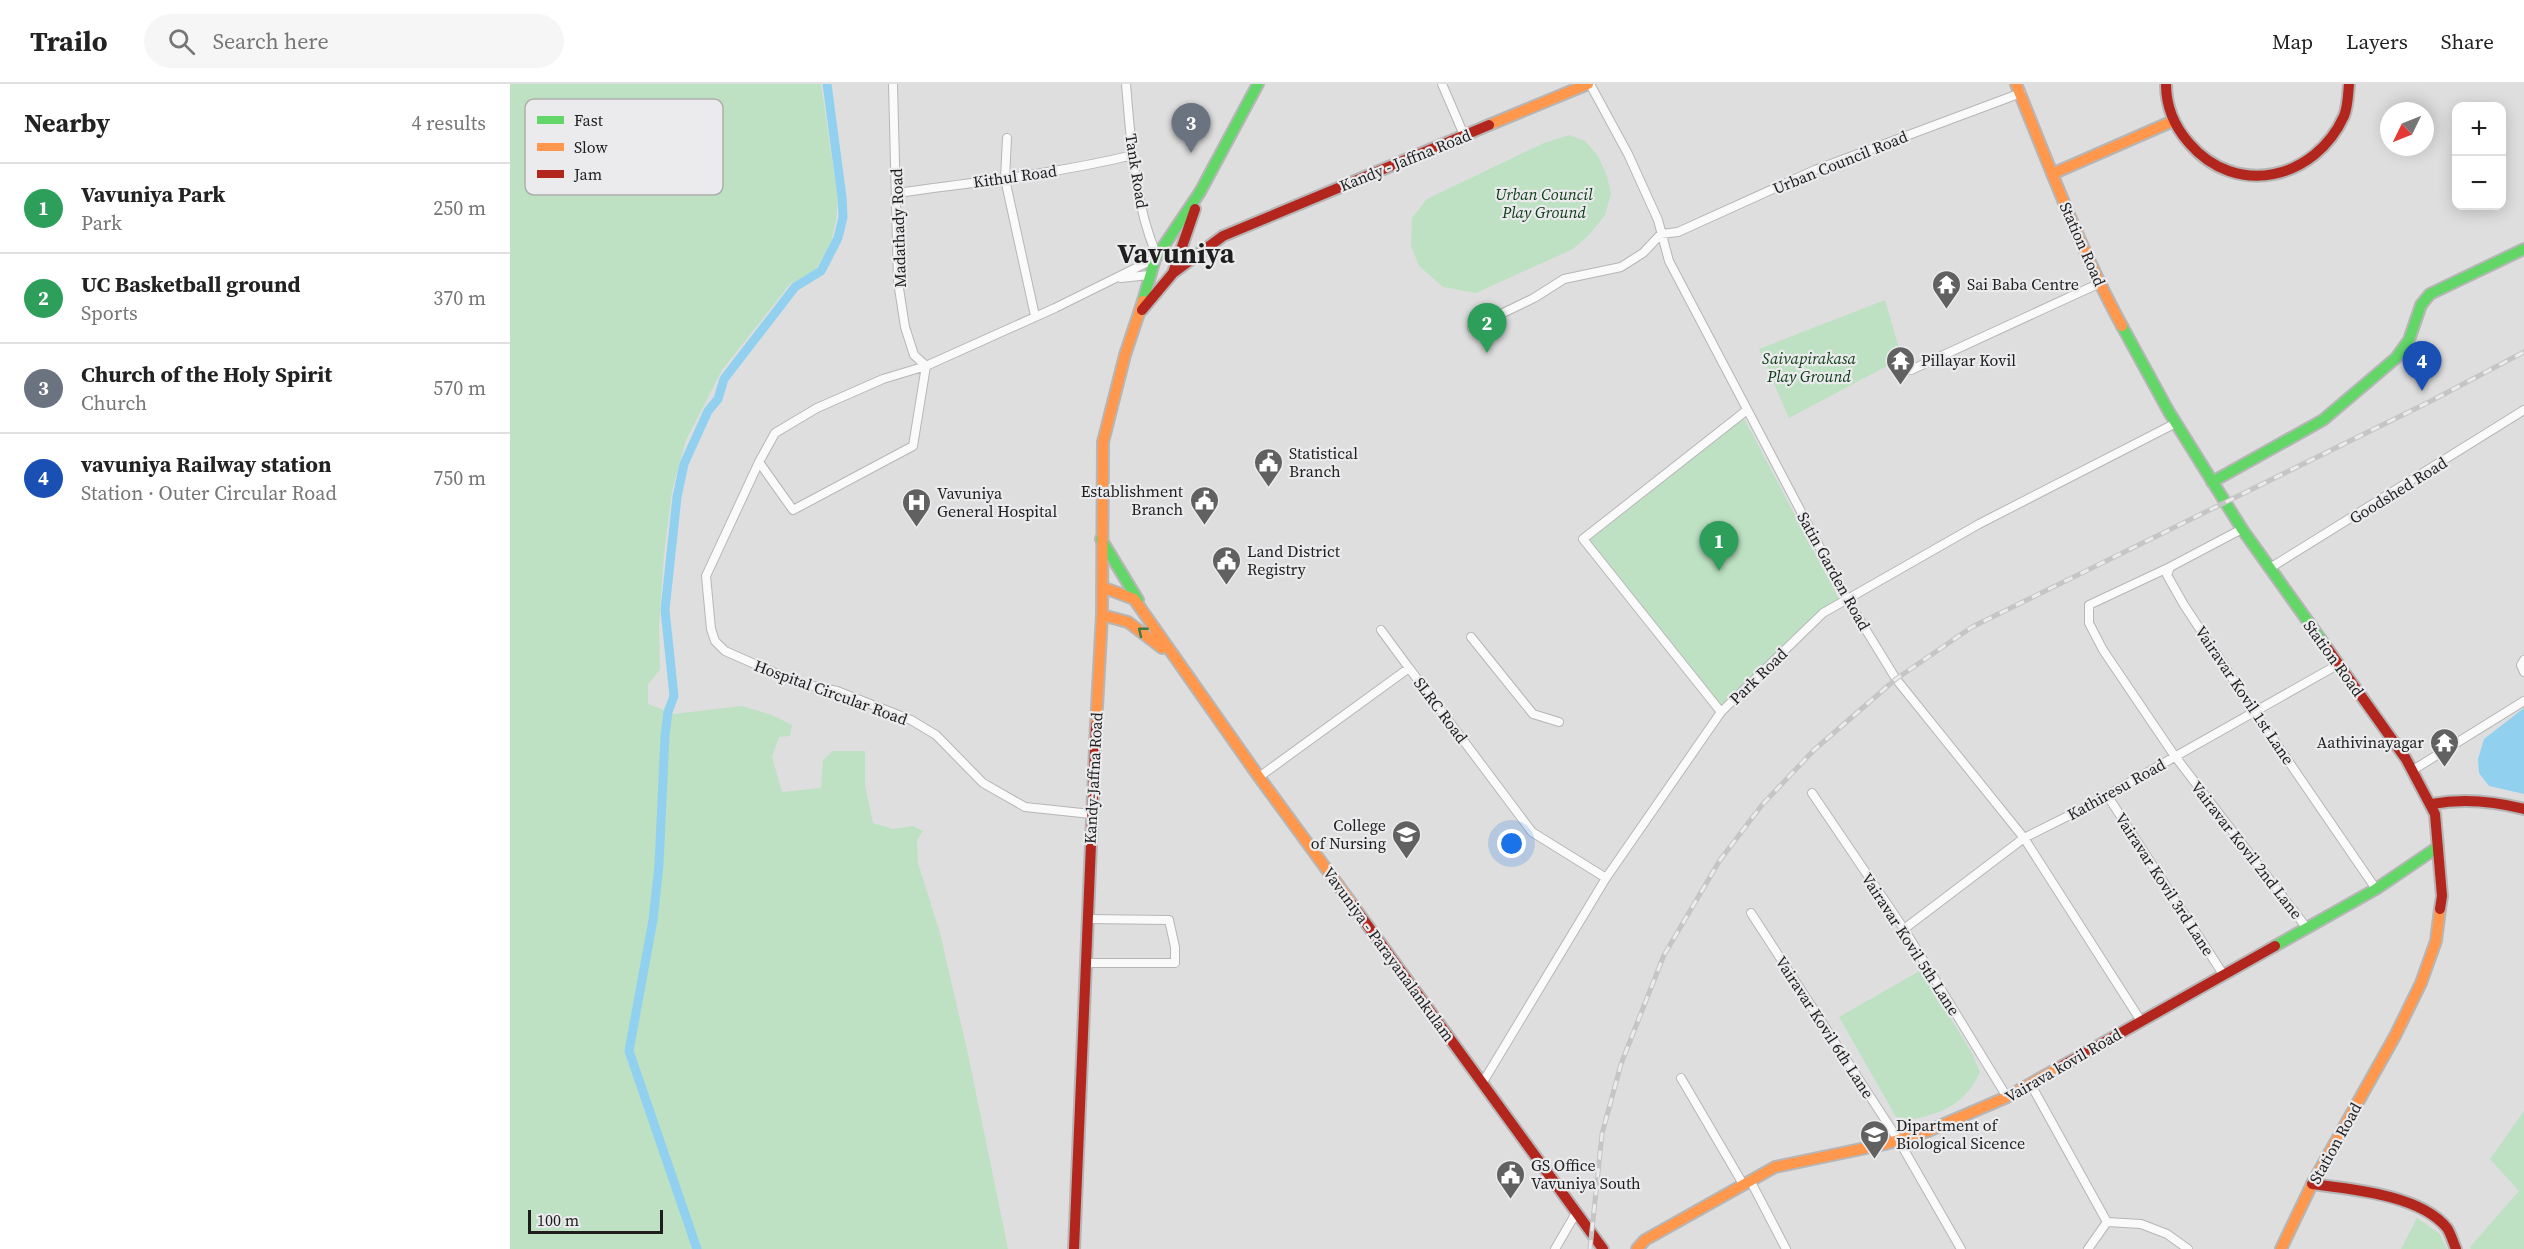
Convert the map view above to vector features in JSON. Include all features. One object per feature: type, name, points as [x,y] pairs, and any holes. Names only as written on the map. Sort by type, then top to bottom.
[{"type":"main road","points":[[1173,273],[1182,248],[1200,233],[1200,192],[1258,84]]},
{"type":"main road","name":"Kandy - Jaffna Road","points":[[1173,273],[1223,236],[1589,84]]},
{"type":"main road","points":[[2166,84],[2173,121],[2190,147],[2215,167],[2246,176],[2277,175],[2307,163],[2330,142],[2345,114],[2349,84]]},
{"type":"main road","name":"Station Road","points":[[2018,89],[2100,283],[2176,423],[2242,529],[2412,770],[2432,804],[2435,814],[2442,896],[2436,941],[2421,983],[2395,1036],[2312,1184],[2281,1249]]},
{"type":"main road","points":[[2052,174],[2173,121]]},
{"type":"main road","name":"Kandy-Jaffna Road","points":[[1074,1249],[1091,814],[1102,615],[1103,442],[1125,355],[1141,312],[1149,275],[1156,257],[1200,192]]},
{"type":"main road","name":"Kandy - Jaffna Road","points":[[1156,257],[1182,248],[1200,233],[1223,236]]},
{"type":"main road","points":[[2212,482],[2324,420],[2396,358],[2409,340],[2421,305],[2430,294],[2524,249]]},
{"type":"main road","name":"Kandy-Jaffna Road","points":[[1141,312],[1173,273]]},
{"type":"main road","name":"Hospital Circular Road","points":[[1149,275],[1173,273]]},
{"type":"main road","points":[[1101,539],[1176,660]]},
{"type":"main road","points":[[1102,587],[1134,599],[1154,625]]},
{"type":"main road","points":[[1102,615],[1121,617],[1137,626],[1176,660]]},
{"type":"main road","name":"Vavuniya - Parayanalankulam","points":[[1176,660],[1603,1249]]},
{"type":"main road","points":[[2432,804],[2469,798],[2495,801],[2524,809]]},
{"type":"main road","name":"Vairava kovil Road","points":[[1637,1249],[1645,1240],[1774,1167],[1797,1160],[1899,1141],[1953,1122],[2007,1097],[2376,889],[2438,847]]},
{"type":"main road","points":[[2312,1184],[2371,1192],[2426,1212],[2446,1226],[2456,1249]]},
{"type":"street","name":"Madathady Road","points":[[893,84],[898,282],[905,327],[914,354],[926,366]]},
{"type":"street","name":"Tank Road","points":[[1126,84],[1133,155],[1144,221],[1156,257]]},
{"type":"street","points":[[1442,84],[1464,135]]},
{"type":"street","name":"Satin Garden Road","points":[[1589,84],[1628,154],[1658,220],[1669,261],[1847,599],[1896,679],[2024,838],[2141,1021]]},
{"type":"street","name":"Urban Council Road","points":[[1661,234],[1678,232],[1815,170],[2018,89]]},
{"type":"street","points":[[1006,138],[1005,179],[1035,316]]},
{"type":"street","name":"Kithul Road","points":[[897,193],[1005,179],[1096,164],[1133,155]]},
{"type":"street","points":[[1472,328],[1534,298],[1564,279],[1622,267],[1643,253],[1661,234]]},
{"type":"street","name":"Hospital Circular Road","points":[[1091,814],[1025,807],[983,783],[936,735],[911,720],[837,691],[798,683],[725,651],[715,641],[711,629],[706,576],[759,462],[776,433],[817,408],[883,379],[926,366],[1117,279],[1156,257]]},
{"type":"street","name":"Hospital Circular Road","points":[[1117,279],[1149,275]]},
{"type":"street","points":[[1911,370],[2100,283]]},
{"type":"street","points":[[759,462],[793,510],[913,446],[926,366]]},
{"type":"street","points":[[1721,712],[1583,539],[1747,410]]},
{"type":"street","name":"Goodshed Road","points":[[2270,568],[2524,410]]},
{"type":"street","name":"Park Road","points":[[1483,1082],[1606,878],[1721,712],[1823,613],[1979,524],[2176,423]]},
{"type":"street","points":[[2170,567],[2242,529]]},
{"type":"street","name":"Vairavar Kovil 1st Lane","points":[[2170,567],[2167,575],[2171,585],[2376,889]]},
{"type":"street","name":"Vairavar Kovil 2nd Lane","points":[[2170,567],[2088,605],[2089,623],[2103,650],[2174,755],[2306,927]]},
{"type":"street","points":[[1380,630],[1409,668]]},
{"type":"street","points":[[1471,637],[1533,714],[1559,722]]},
{"type":"street","points":[[2524,660],[2521,665],[2524,672]]},
{"type":"street","name":"Kathiresu Road","points":[[1904,929],[2024,838],[2107,795],[2174,755],[2339,664]]},
{"type":"street","name":"SLRC Road","points":[[1259,777],[1409,668],[1532,832],[1606,878]]},
{"type":"street","points":[[2412,770],[2524,702]]},
{"type":"street","name":"Vairavar Kovil 5th Lane","points":[[1812,793],[1904,929],[2007,1097]]},
{"type":"street","name":"Vairavar Kovil 3rd Lane","points":[[2107,795],[2223,974]]},
{"type":"street","name":"Vairavar Kovil 6th Lane","points":[[1750,914],[1899,1141],[1961,1249]]},
{"type":"street","points":[[1085,963],[1175,963],[1175,947],[1169,920],[1087,919]]},
{"type":"street","points":[[1681,1078],[1747,1182],[1786,1249]]},
{"type":"street","points":[[2030,1083],[2107,1222]]},
{"type":"street","points":[[1555,1249],[1576,1213]]},
{"type":"street","points":[[2088,1249],[2107,1222]]},
{"type":"street","points":[[2107,1222],[2141,1224],[2167,1234],[2187,1249]]},
{"type":"green space","points":[[510,84],[821,84],[838,199],[831,242],[815,271],[790,284],[722,370],[686,440],[672,491],[664,554],[659,627],[660,670],[648,684],[648,704],[674,714],[742,706],[772,715],[792,725],[790,736],[779,737],[772,757],[782,792],[821,788],[823,760],[833,751],[865,751],[865,785],[873,823],[893,829],[913,826],[923,831],[917,840],[918,863],[940,933],[968,1054],[1008,1249],[510,1249]]},
{"type":"green space","name":"Urban Council Play Ground","points":[[1569,135],[1585,141],[1598,156],[1607,176],[1611,194],[1605,215],[1589,235],[1573,249],[1476,293],[1443,287],[1419,266],[1411,246],[1412,218],[1427,199],[1544,143]]},
{"type":"green space","name":"Saivapirakasa Play Ground","points":[[1885,300],[1902,358],[1789,418],[1759,349]]},
{"type":"green space","points":[[1744,418],[1840,601],[1723,707],[1590,540]]},
{"type":"green space","points":[[1921,970],[1972,1053],[1980,1072],[1957,1102],[1936,1113],[1899,1122],[1839,1017]]},
{"type":"green space","points":[[2524,1111],[2524,1249],[2471,1249],[2470,1247],[2519,1191],[2490,1159]]},
{"type":"green space","points":[[2417,1218],[2440,1234],[2447,1249],[2401,1249]]},
{"type":"water","points":[[2524,708],[2524,794],[2489,786],[2479,773],[2478,759],[2484,739]]},
{"type":"waterway","points":[[697,1249],[629,1051],[653,920],[659,865],[665,736],[668,712],[674,696],[665,610],[677,497],[684,464],[708,411],[718,399],[724,379],[795,287],[821,271],[838,238],[843,217],[842,197],[827,84]]},
{"type":"railway","points":[[1590,1249],[1602,1134],[1621,1064],[1664,955],[1720,860],[1762,805],[1814,750],[1896,679],[1972,627],[2431,401],[2524,352]]},
{"type":"traffic: fast","points":[[1143,301],[1155,259],[1200,192],[1258,84]]},
{"type":"traffic: fast","points":[[2212,482],[2323,420],[2396,358],[2409,340],[2421,305],[2430,294],[2524,249]]},
{"type":"traffic: fast","points":[[2122,326],[2169,412],[2242,529],[2327,648]]},
{"type":"traffic: fast","points":[[1101,539],[1138,600]]},
{"type":"traffic: fast","points":[[2275,946],[2376,889],[2438,847]]},
{"type":"traffic: slow","points":[[1489,125],[1588,84]]},
{"type":"traffic: slow","points":[[2016,84],[2079,237],[2122,326]]},
{"type":"traffic: slow","points":[[2052,174],[2173,121]]},
{"type":"traffic: slow","points":[[1096,725],[1102,615],[1103,442],[1125,355],[1143,301]]},
{"type":"traffic: slow","points":[[1102,587],[1134,599],[1259,777],[1352,904]]},
{"type":"traffic: slow","points":[[1102,615],[1128,622],[1162,648]]},
{"type":"traffic: slow","points":[[2281,1249],[2312,1184],[2395,1036],[2421,983],[2436,941],[2440,909]]},
{"type":"traffic: slow","points":[[1637,1249],[1645,1240],[1775,1167],[1885,1144],[1928,1131],[2007,1097],[2062,1066]]},
{"type":"traffic: jam","points":[[2166,84],[2167,101],[2172,116],[2189,143],[2208,160],[2229,171],[2251,176],[2273,174],[2295,167],[2314,155],[2331,138],[2344,116],[2349,84]]},
{"type":"traffic: jam","points":[[1142,310],[1173,273],[1223,236],[1489,125]]},
{"type":"traffic: jam","points":[[1173,273],[1195,209]]},
{"type":"traffic: jam","points":[[2327,648],[2406,759],[2435,814],[2442,896],[2440,909]]},
{"type":"traffic: jam","points":[[1074,1249],[1096,725]]},
{"type":"traffic: jam","points":[[2432,804],[2478,801],[2524,809]]},
{"type":"traffic: jam","points":[[1352,904],[1603,1249]]},
{"type":"traffic: jam","points":[[2062,1066],[2275,946]]},
{"type":"traffic: jam","points":[[2312,1184],[2365,1191],[2420,1208],[2447,1228],[2456,1249]]},
{"type":"place","name":"Church of the Holy Spirit","points":[[1191,153]]},
{"type":"place","name":"Sai Baba Centre","points":[[1946,310]]},
{"type":"place","name":"UC Basketball ground","points":[[1487,353]]},
{"type":"place","name":"Pillayar Kovil","points":[[1900,386]]},
{"type":"place","name":"vavuniya Railway station","points":[[2422,391]]},
{"type":"place","name":"Statistical Branch","points":[[1268,488]]},
{"type":"place","name":"Establishment Branch","points":[[1204,526]]},
{"type":"place","name":"Vavuniya General Hospital","points":[[916,528]]},
{"type":"place","name":"Vavuniya Park","points":[[1719,571]]},
{"type":"place","name":"Land District Registry","points":[[1226,586]]},
{"type":"place","name":"Aathivinayagar","points":[[2445,768]]},
{"type":"place","name":"College of Nursing","points":[[1407,860]]},
{"type":"place","name":"Dipartment of Biological Sicence","points":[[1875,1160]]},
{"type":"place","name":"GS Office Vavuniya South","points":[[1510,1200]]},
{"type":"district","name":"Vavuniya","points":[[1176,253]]}]
